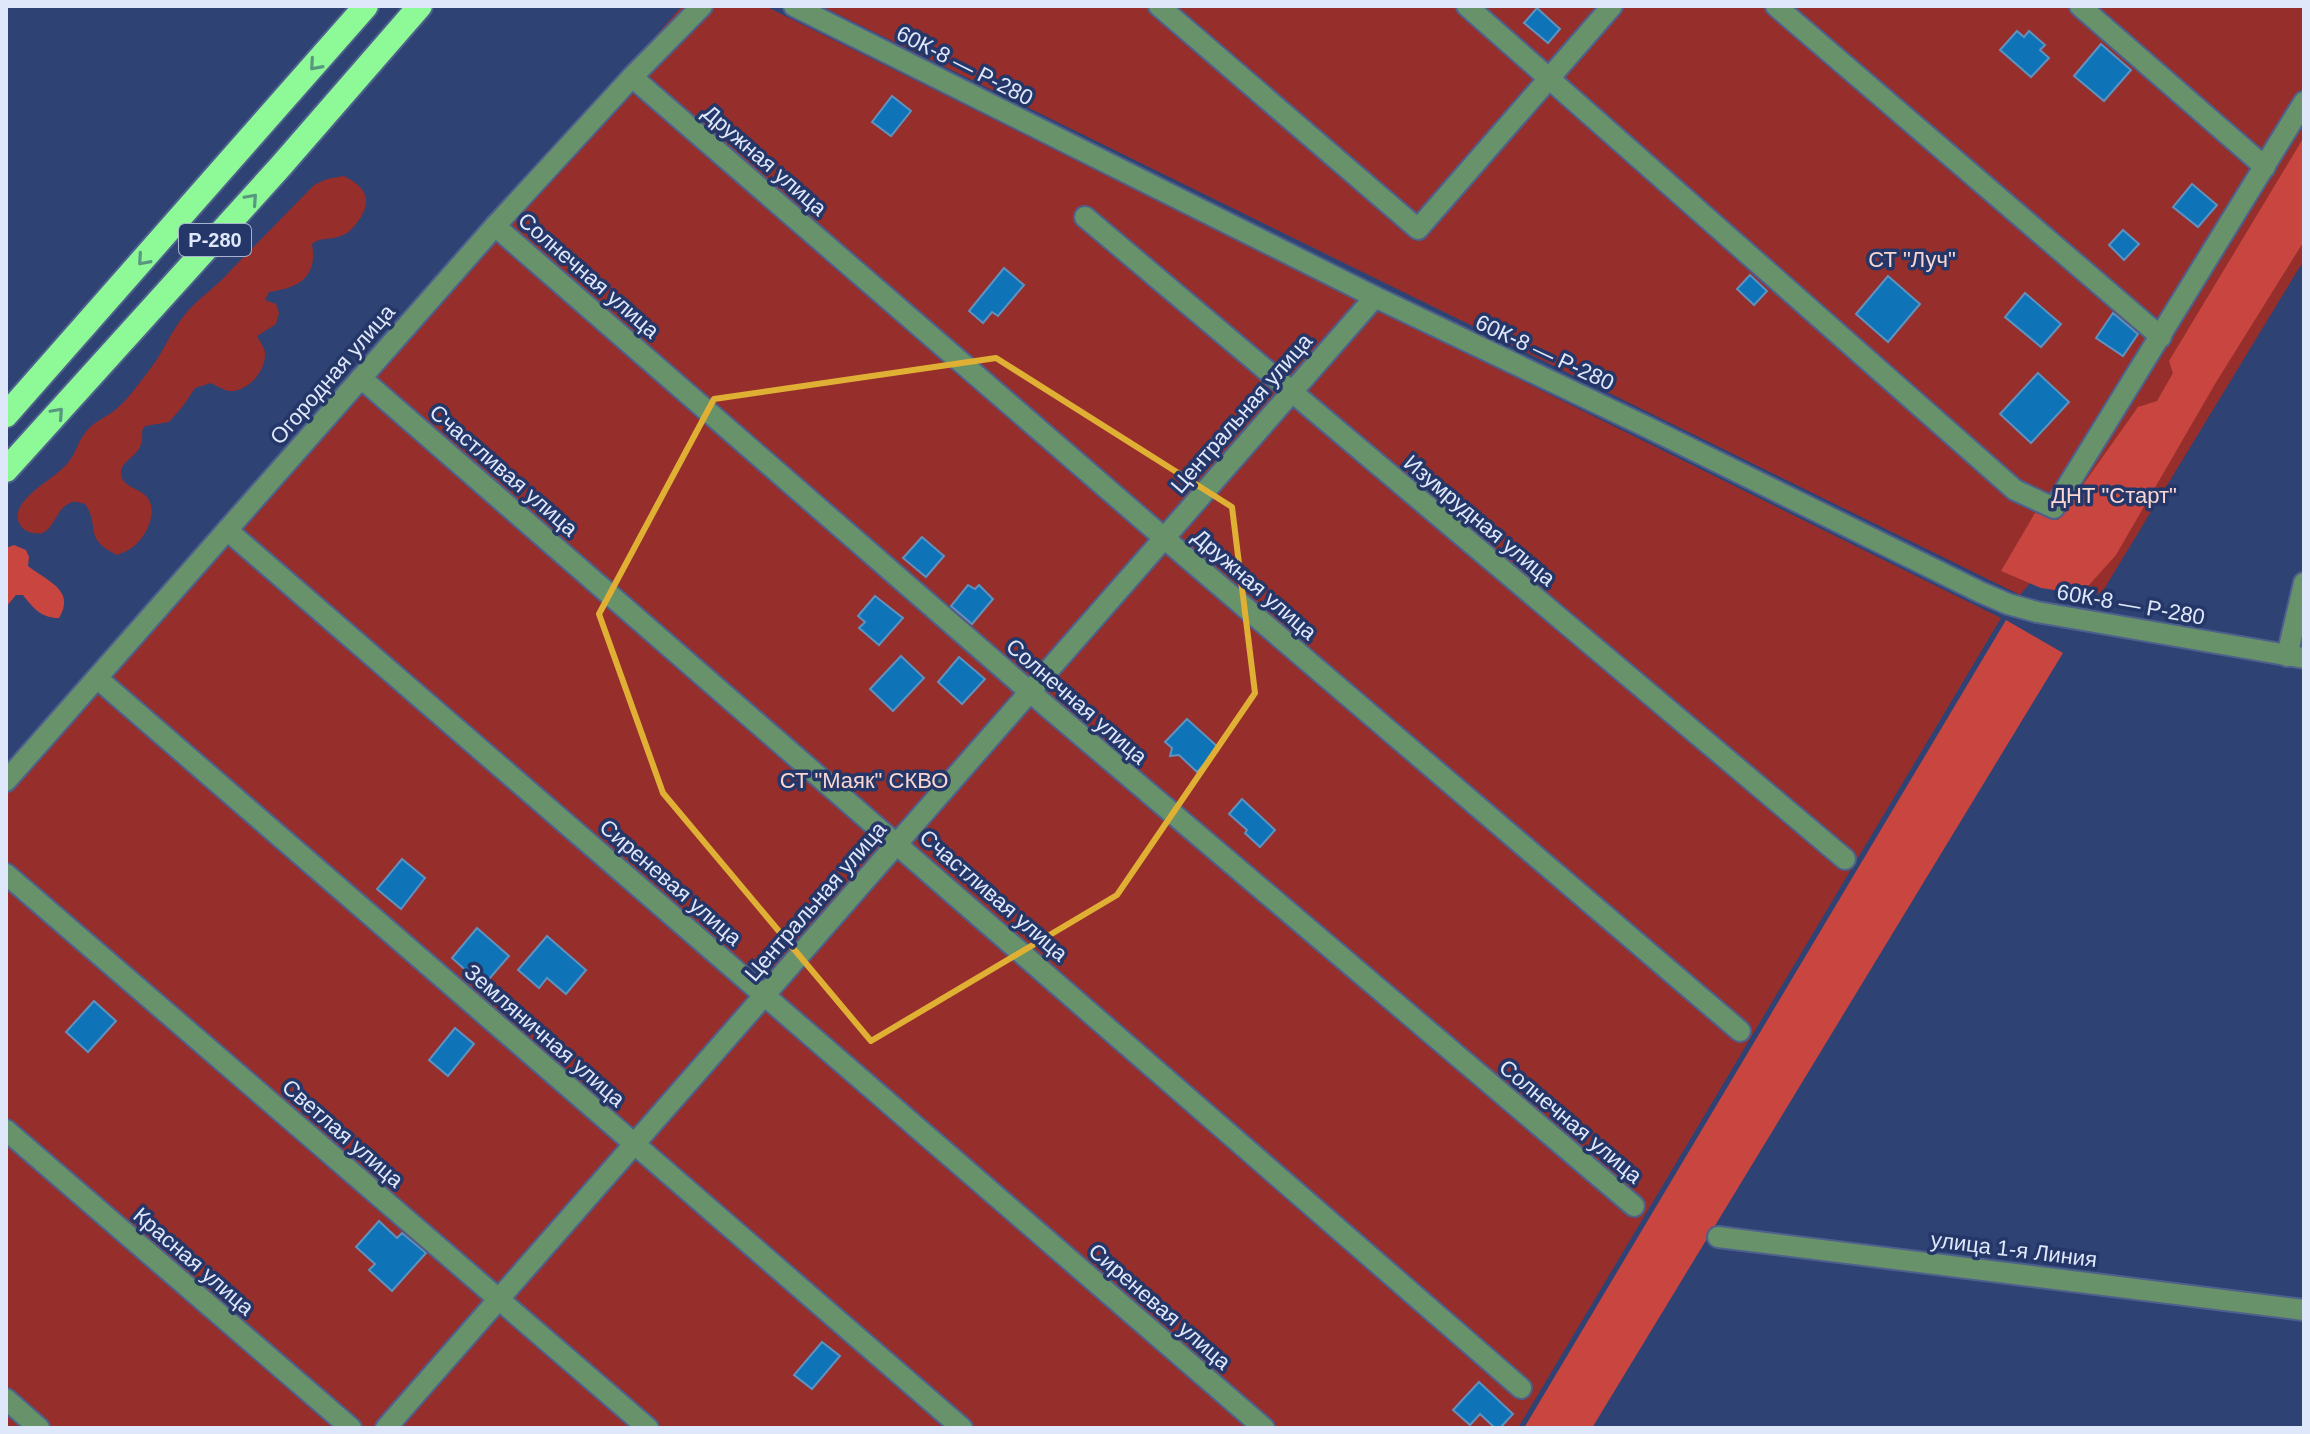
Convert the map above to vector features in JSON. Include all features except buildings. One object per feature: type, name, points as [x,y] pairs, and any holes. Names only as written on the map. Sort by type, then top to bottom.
[{"type":"highway","name":"Р-280","points":[[6,415],[366,6]]},
{"type":"highway","name":"Р-280","points":[[6,470],[280,167],[420,6]]},
{"type":"highway","points":[[251,138],[253,151],[266,164],[280,167]]},
{"type":"street","name":"Огородная улица","points":[[6,781],[495,226],[702,6]]},
{"type":"street","name":"60К-8 — Р-280","points":[[794,6],[1375,297],[2008,604],[2037,612],[2295,657]]},
{"type":"street","points":[[1159,6],[1418,229],[1612,6]]},
{"type":"street","points":[[1467,6],[2015,490],[2054,508],[2304,102]]},
{"type":"street","points":[[1776,6],[2161,337]]},
{"type":"street","points":[[2080,6],[2265,167]]},
{"type":"street","name":"Дружная улица","points":[[632,77],[1740,1031]]},
{"type":"street","name":"Изумрудная улица","points":[[1085,217],[1845,859]]},
{"type":"street","name":"Солнечная улица","points":[[495,226],[1030,692],[1634,1206]]},
{"type":"street","name":"Центральная улица","points":[[386,1428],[1375,297]]},
{"type":"street","name":"Счастливая улица","points":[[361,378],[1521,1388]]},
{"type":"street","name":"Сиреневая улица","points":[[227,530],[1264,1428]]},
{"type":"street","points":[[2295,657],[2304,583]]},
{"type":"street","name":"Земляничная улица","points":[[97,678],[962,1428]]},
{"type":"street","name":"Светлая улица","points":[[6,874],[648,1428]]},
{"type":"street","name":"Красная улица","points":[[6,1130],[351,1428]]},
{"type":"street","name":"улица 1-я Линия","points":[[1718,1237],[2304,1310]]},
{"type":"street","points":[[6,1399],[39,1428]]},
{"type":"highlighted area","points":[[996,358],[1232,507],[1255,693],[1117,895],[871,1041],[663,793],[599,614],[714,399]]},
{"type":"green space","name":"СТ \"Маяк\" СКВО","points":[[682,6],[765,6],[2001,618],[1518,1428],[6,1428],[6,774]]},
{"type":"green space","name":"СТ \"Луч\"","points":[[821,6],[2304,6],[2304,260],[2101,594],[2030,583],[2020,595]]},
{"type":"green space","name":"ДНТ \"Старт\"","points":[[2304,137],[2304,241],[2215,384],[2116,555],[2081,594],[2041,588],[2001,571],[2035,513],[2058,520],[2138,407],[2157,401],[2173,373],[2169,361]]},
{"type":"green space","points":[[344,176],[364,192],[366,203],[361,217],[346,234],[312,244],[312,265],[304,279],[269,292],[265,300],[276,304],[279,313],[276,324],[257,336],[265,353],[259,374],[249,384],[236,390],[227,390],[211,383],[195,388],[169,422],[145,426],[142,431],[140,447],[125,463],[121,473],[127,484],[147,497],[152,510],[149,524],[138,543],[117,555],[106,549],[96,537],[85,504],[76,502],[63,507],[45,532],[33,533],[23,529],[18,514],[21,505],[64,467],[88,429],[128,397],[155,363],[188,310],[314,185]]},
{"type":"green space","points":[[14,545],[26,550],[28,566],[62,593],[64,608],[59,618],[42,614],[23,595],[16,595],[6,607],[6,548]]},
{"type":"green space","points":[[2006,620],[2063,653],[1592,1428],[1524,1428]]}]
